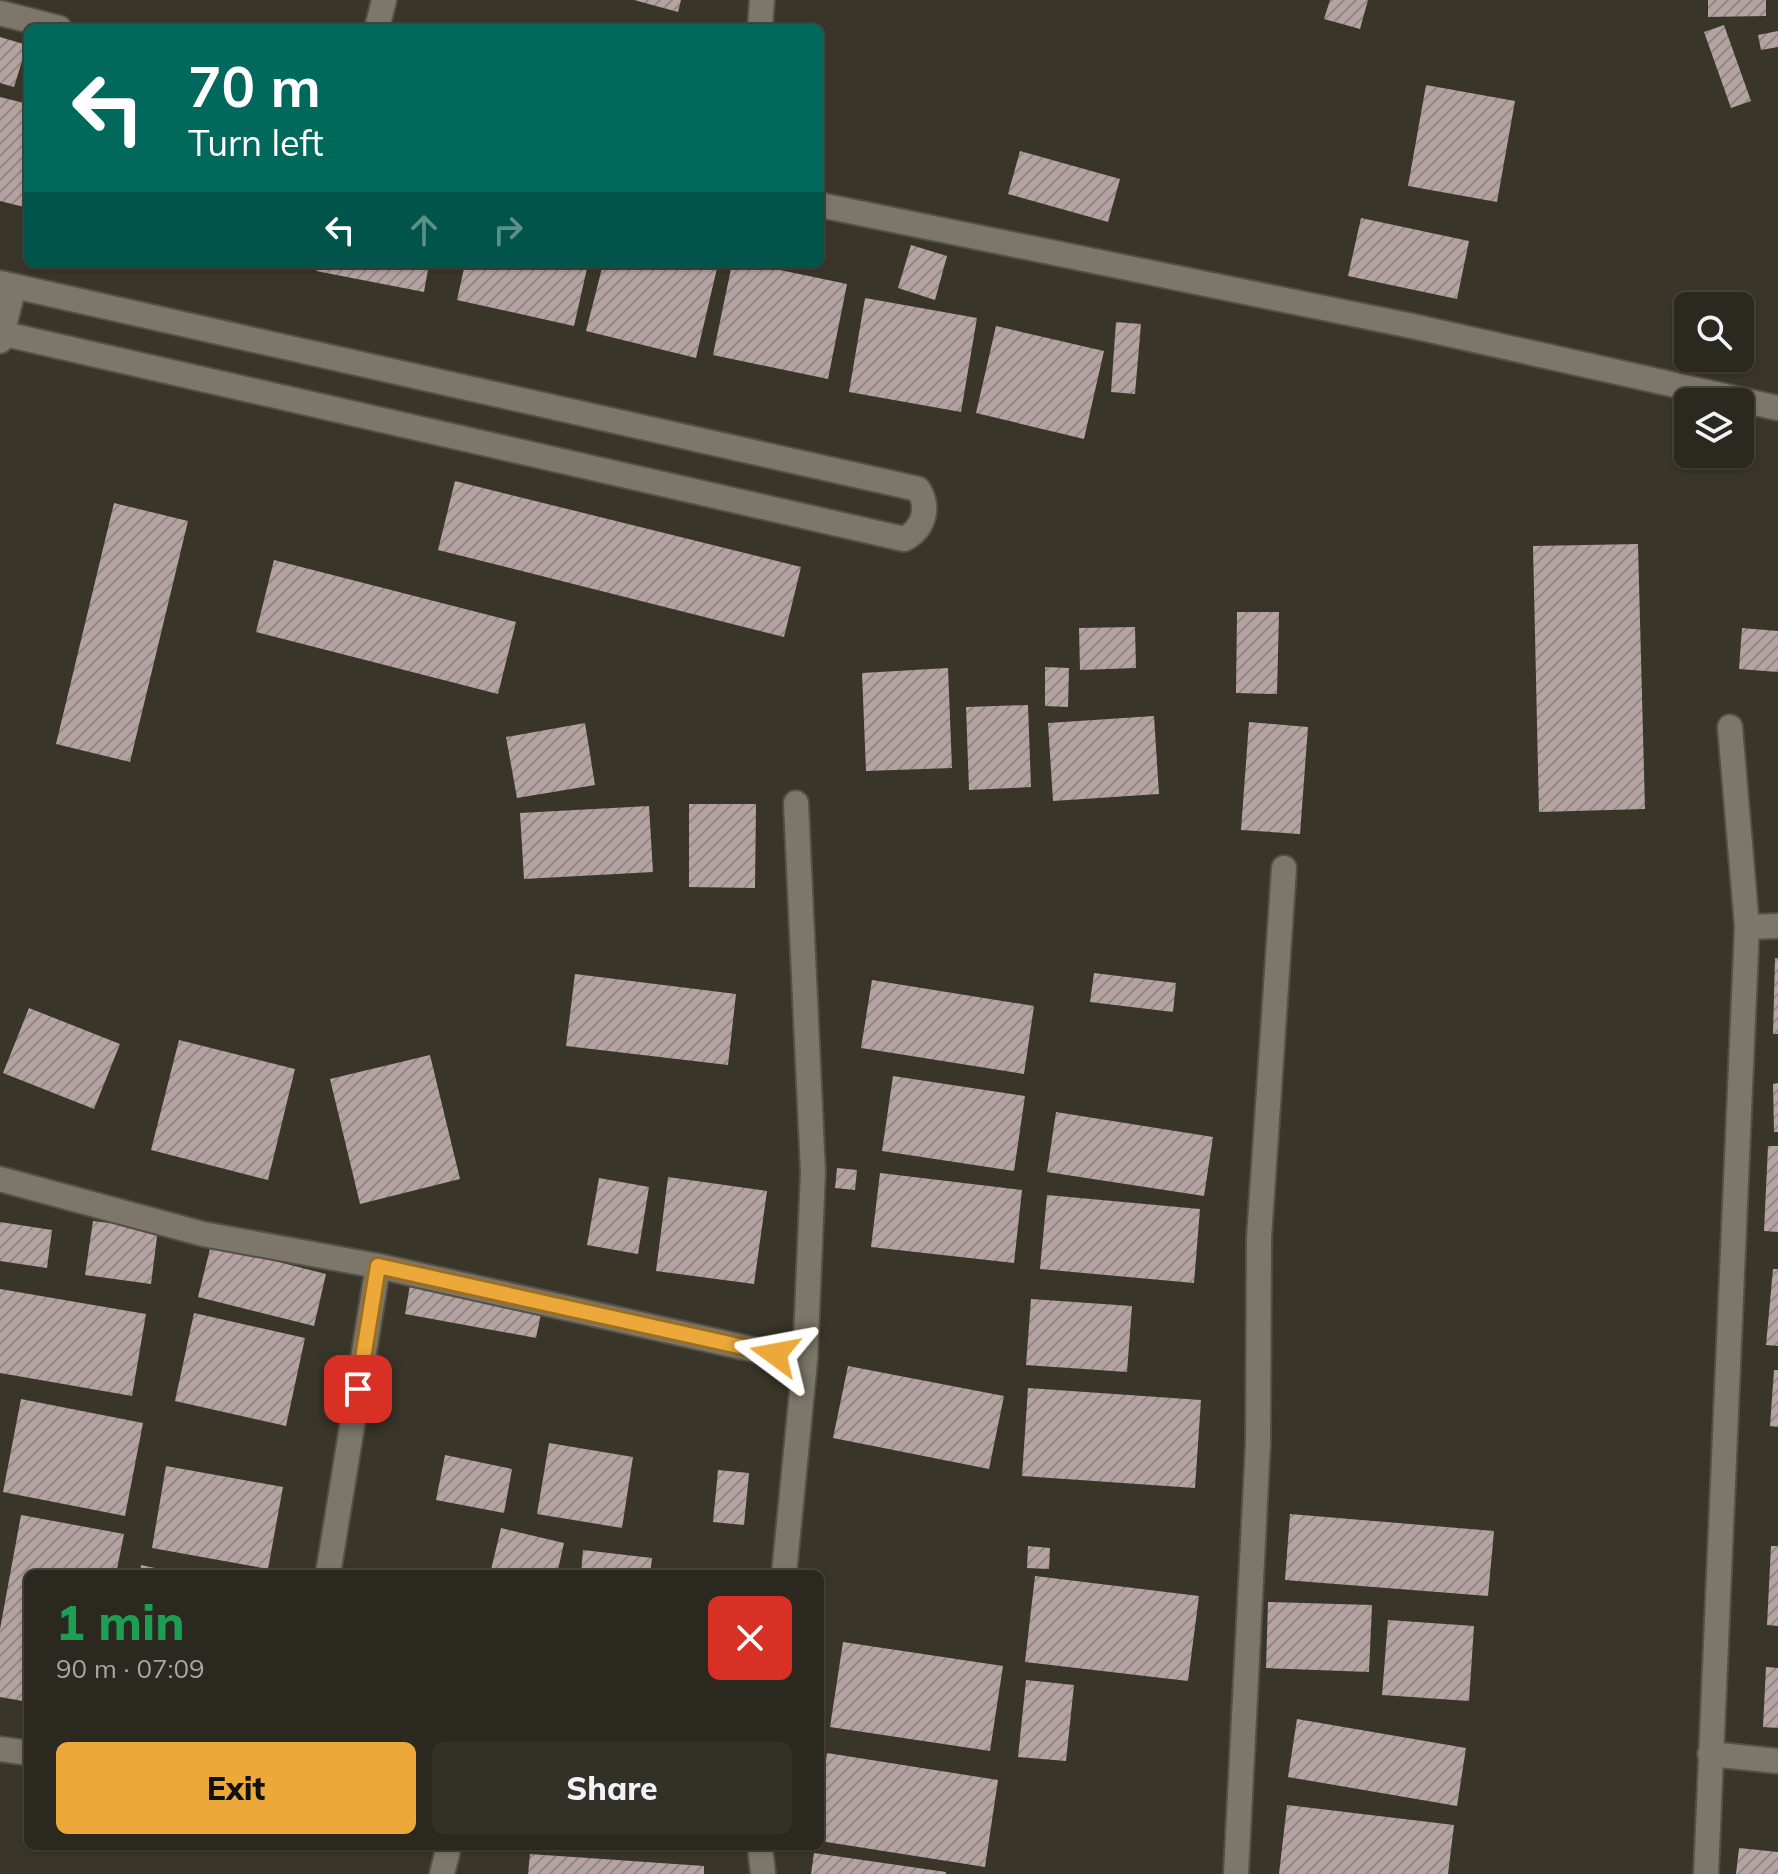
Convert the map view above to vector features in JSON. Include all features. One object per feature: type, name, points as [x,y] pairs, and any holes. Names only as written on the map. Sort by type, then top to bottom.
[{"type":"street","points":[[378,24],[384,0]]},
{"type":"street","points":[[760,24],[762,0]]},
{"type":"street","points":[[0,13],[43,24]]},
{"type":"street","points":[[824,206],[1412,326],[1778,408]]},
{"type":"street","points":[[7,285],[918,489],[925,499],[924,517],[915,533],[904,539],[1,336],[7,285]]},
{"type":"street","points":[[1706,1874],[1747,927],[1730,727]]},
{"type":"street","points":[[784,1570],[805,1361],[813,1172],[796,803]]},
{"type":"street","points":[[1236,1874],[1258,1443],[1259,1238],[1284,868]]},
{"type":"street","points":[[1747,927],[1778,926]]},
{"type":"street","points":[[0,1179],[203,1234],[378,1266],[805,1361]]},
{"type":"street","points":[[329,1570],[378,1266]]},
{"type":"street","points":[[0,1749],[24,1752]]},
{"type":"street","points":[[1710,1754],[1778,1761]]},
{"type":"street","points":[[442,1874],[448,1850]]},
{"type":"street","points":[[760,1850],[763,1874]]},
{"type":"building","points":[[634,0],[681,0],[678,12]]},
{"type":"building","points":[[1330,0],[1368,0],[1360,29],[1324,19]]},
{"type":"building","points":[[1708,0],[1766,0],[1766,16],[1708,17]]},
{"type":"building","points":[[1724,25],[1751,101],[1731,108],[1704,32]]},
{"type":"building","points":[[1778,31],[1778,47],[1761,50],[1758,35]]},
{"type":"building","points":[[0,37],[24,44],[24,55],[14,87],[0,83]]},
{"type":"building","points":[[1426,85],[1515,101],[1497,202],[1408,186]]},
{"type":"building","points":[[0,97],[24,103],[24,207],[0,201]]},
{"type":"building","points":[[1020,151],[1120,179],[1108,222],[1008,194]]},
{"type":"building","points":[[1361,218],[1469,241],[1457,299],[1348,276]]},
{"type":"building","points":[[911,245],[947,256],[935,300],[898,288]]},
{"type":"building","points":[[317,268],[428,268],[424,292],[316,271]]},
{"type":"building","points":[[464,268],[587,268],[574,326],[457,300]]},
{"type":"building","points":[[602,268],[717,268],[696,358],[586,331]]},
{"type":"building","points":[[731,268],[770,268],[847,284],[828,379],[713,355]]},
{"type":"building","points":[[865,298],[977,318],[961,412],[849,392]]},
{"type":"building","points":[[1116,322],[1141,324],[1135,394],[1111,392]]},
{"type":"building","points":[[996,326],[1104,351],[1084,439],[976,413]]},
{"type":"building","points":[[455,481],[801,567],[784,637],[438,550]]},
{"type":"building","points":[[114,503],[188,521],[130,762],[56,744]]},
{"type":"building","points":[[1638,544],[1645,809],[1539,812],[1533,546]]},
{"type":"building","points":[[274,560],[516,622],[498,694],[256,632]]},
{"type":"building","points":[[1237,612],[1279,612],[1277,694],[1236,693]]},
{"type":"building","points":[[1135,627],[1136,668],[1080,670],[1079,628]]},
{"type":"building","points":[[1742,628],[1778,631],[1778,672],[1739,669]]},
{"type":"building","points":[[1045,667],[1069,668],[1068,707],[1045,706]]},
{"type":"building","points":[[948,668],[952,768],[866,771],[862,673]]},
{"type":"building","points":[[1028,705],[1031,787],[969,790],[966,707]]},
{"type":"building","points":[[1154,716],[1159,794],[1053,801],[1048,723]]},
{"type":"building","points":[[1249,722],[1308,727],[1300,834],[1241,830]]},
{"type":"building","points":[[585,723],[595,785],[517,798],[506,737]]},
{"type":"building","points":[[689,804],[756,804],[755,888],[689,887]]},
{"type":"building","points":[[649,806],[653,872],[524,879],[520,813]]},
{"type":"building","points":[[1775,958],[1778,958],[1778,1034],[1773,1034]]},
{"type":"building","points":[[1094,973],[1176,983],[1173,1012],[1090,1002]]},
{"type":"building","points":[[575,974],[736,994],[728,1065],[566,1046]]},
{"type":"building","points":[[872,980],[1034,1006],[1024,1074],[861,1048]]},
{"type":"building","points":[[29,1008],[120,1044],[94,1109],[3,1073]]},
{"type":"building","points":[[179,1040],[295,1069],[268,1180],[151,1150]]},
{"type":"building","points":[[430,1055],[460,1179],[360,1204],[330,1079]]},
{"type":"building","points":[[893,1076],[1025,1096],[1014,1171],[882,1151]]},
{"type":"building","points":[[1778,1083],[1778,1132],[1774,1132],[1773,1084]]},
{"type":"building","points":[[1056,1112],[1213,1137],[1204,1196],[1047,1172]]},
{"type":"building","points":[[1768,1146],[1778,1146],[1778,1232],[1764,1231]]},
{"type":"building","points":[[837,1168],[857,1170],[855,1190],[835,1188]]},
{"type":"building","points":[[880,1173],[1022,1190],[1014,1263],[871,1247]]},
{"type":"building","points":[[668,1177],[767,1191],[754,1284],[656,1271]]},
{"type":"building","points":[[599,1178],[649,1187],[638,1254],[587,1245]]},
{"type":"building","points":[[1047,1195],[1200,1209],[1194,1283],[1040,1269]]},
{"type":"building","points":[[93,1221],[158,1229],[151,1284],[85,1275]]},
{"type":"building","points":[[0,1222],[52,1230],[47,1268],[0,1261]]},
{"type":"building","points":[[211,1245],[326,1274],[314,1326],[198,1297]]},
{"type":"building","points":[[1773,1269],[1778,1269],[1778,1346],[1766,1345]]},
{"type":"building","points":[[410,1285],[542,1309],[536,1338],[405,1314]]},
{"type":"building","points":[[0,1289],[146,1314],[132,1396],[0,1373]]},
{"type":"building","points":[[1031,1299],[1132,1306],[1127,1372],[1026,1365]]},
{"type":"building","points":[[194,1313],[305,1338],[286,1426],[175,1401]]},
{"type":"building","points":[[848,1366],[1004,1396],[989,1469],[833,1438]]},
{"type":"building","points":[[1774,1370],[1778,1370],[1778,1427],[1770,1426]]},
{"type":"building","points":[[1028,1388],[1201,1400],[1195,1488],[1022,1476]]},
{"type":"building","points":[[21,1399],[143,1423],[125,1516],[3,1492]]},
{"type":"building","points":[[549,1443],[633,1457],[622,1528],[537,1514]]},
{"type":"building","points":[[445,1455],[512,1469],[504,1513],[436,1500]]},
{"type":"building","points":[[166,1466],[283,1487],[268,1569],[152,1548]]},
{"type":"building","points":[[718,1470],[749,1473],[744,1525],[713,1522]]},
{"type":"building","points":[[1290,1514],[1494,1531],[1488,1596],[1285,1580]]},
{"type":"building","points":[[21,1515],[124,1534],[117,1570],[24,1570],[24,1701],[0,1697],[0,1629]]},
{"type":"building","points":[[501,1528],[564,1543],[558,1570],[491,1570]]},
{"type":"building","points":[[1028,1546],[1050,1548],[1049,1569],[1027,1568]]},
{"type":"building","points":[[1771,1546],[1778,1546],[1778,1626],[1767,1625]]},
{"type":"building","points":[[583,1550],[652,1558],[650,1570],[581,1570]]},
{"type":"building","points":[[141,1565],[164,1570],[140,1570]]},
{"type":"building","points":[[1035,1576],[1199,1596],[1188,1681],[1025,1662]]},
{"type":"building","points":[[1268,1602],[1372,1605],[1369,1672],[1266,1668]]},
{"type":"building","points":[[1388,1620],[1474,1626],[1469,1701],[1382,1695]]},
{"type":"building","points":[[843,1642],[1003,1666],[990,1751],[830,1727]]},
{"type":"building","points":[[1766,1667],[1778,1668],[1778,1728],[1763,1727]]},
{"type":"building","points":[[1026,1680],[1074,1685],[1066,1761],[1018,1757]]},
{"type":"building","points":[[1297,1719],[1466,1748],[1457,1806],[1288,1777]]},
{"type":"building","points":[[827,1753],[998,1780],[985,1867],[824,1842]]},
{"type":"building","points":[[1287,1805],[1454,1825],[1448,1874],[1279,1874]]},
{"type":"building","points":[[1739,1848],[1778,1852],[1778,1874],[1736,1874]]},
{"type":"building","points":[[814,1853],[946,1872],[946,1874],[811,1874]]},
{"type":"building","points":[[530,1854],[704,1866],[704,1874],[528,1874]]},
{"type":"route","points":[[358,1389],[378,1266],[775,1354]]}]
